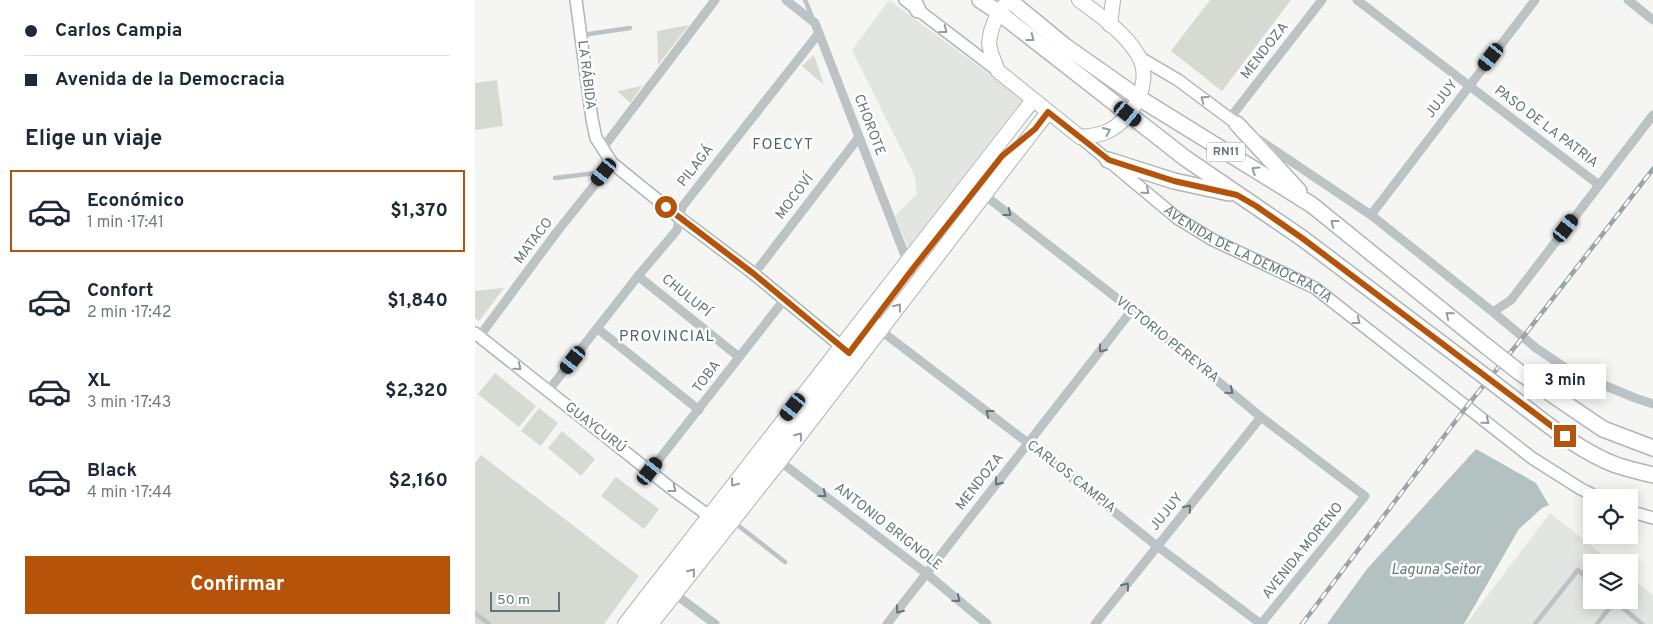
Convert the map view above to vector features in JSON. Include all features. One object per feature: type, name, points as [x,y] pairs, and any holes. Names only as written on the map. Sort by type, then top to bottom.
[{"type":"highway","name":"RN11","points":[[980,0],[1185,158],[1302,238],[1554,428],[1587,451],[1615,465],[1653,476]]},
{"type":"highway","name":"RN11","points":[[1009,0],[1065,46],[1139,98],[1312,205],[1519,372],[1603,429],[1653,448]]},
{"type":"highway","points":[[1233,121],[1312,205]]},
{"type":"highway","points":[[1109,160],[1174,181],[1237,195]]},
{"type":"main road","points":[[998,71],[989,43],[998,12],[1009,0]]},
{"type":"main road","points":[[1110,25],[1113,0]]},
{"type":"main road","points":[[1079,137],[1107,132],[1119,125],[1139,98],[1143,75],[1139,57],[1126,39],[1086,2]]},
{"type":"main road","name":"AVENIDA DE LA DEMOCRACIA","points":[[998,71],[1079,137]]},
{"type":"main road","points":[[637,624],[667,587],[713,518],[849,353],[880,330],[976,189],[1022,114],[1033,100]]},
{"type":"main road","points":[[976,189],[1035,129],[1048,112]]},
{"type":"main road","points":[[1002,156],[1022,114]]},
{"type":"main road","points":[[625,624],[667,587],[732,521],[909,267],[1002,156],[1035,129]]},
{"type":"main road","points":[[713,518],[775,457]]},
{"type":"main road","points":[[651,624],[667,587]]},
{"type":"street","name":"LA RÁBIDA","points":[[577,0],[592,119],[596,138],[602,149]]},
{"type":"street","points":[[715,0],[602,149],[612,163],[754,274],[849,353]]},
{"type":"street","points":[[785,0],[815,23]]},
{"type":"street","name":"AVENIDA DE LA DEMOCRACIA","points":[[905,0],[915,5],[998,71]]},
{"type":"street","name":"MENDOZA","points":[[1233,121],[1322,0]]},
{"type":"street","name":"PASO DE LA PATRIA","points":[[1357,0],[1599,184]]},
{"type":"street","name":"JUJUY","points":[[1371,215],[1535,0]]},
{"type":"street","points":[[1628,0],[1653,20]]},
{"type":"street","name":"CHOROTE","points":[[815,23],[909,267]]},
{"type":"street","name":"PILAGÁ","points":[[548,391],[638,276],[677,230],[682,207],[819,33]]},
{"type":"street","points":[[1139,57],[1179,80],[1233,121],[1371,215],[1536,348],[1570,371],[1653,404]]},
{"type":"street","points":[[1493,312],[1511,300],[1653,115]]},
{"type":"street","name":"MOCOVÍ","points":[[754,274],[859,136]]},
{"type":"street","name":"AVENIDA DE LA DEMOCRACIA","points":[[1079,137],[1177,218],[1198,232],[1315,288],[1532,458],[1583,490]]},
{"type":"street","name":"MATACO","points":[[477,335],[612,163]]},
{"type":"street","name":"VICTORIO PEREYRA","points":[[976,189],[1132,310],[1261,417],[1365,496]]},
{"type":"street","name":"CHULUPÍ","points":[[638,276],[739,357]]},
{"type":"street","name":"TOBA","points":[[650,471],[784,300]]},
{"type":"street","name":"MENDOZA","points":[[887,624],[1132,310]]},
{"type":"street","points":[[598,329],[699,410]]},
{"type":"street","name":"CARLOS CAMPIA","points":[[880,330],[1028,443],[1157,546],[1261,624]]},
{"type":"street","name":"GUAYCURÚ","points":[[477,335],[713,518]]},
{"type":"street","name":"JUJUY","points":[[1095,624],[1261,417]]},
{"type":"street","name":"ANTONIO BRIGNOLE","points":[[775,457],[927,574],[987,624]]},
{"type":"street","name":"AVENIDA MORENO","points":[[1261,624],[1365,496]]},
{"type":"street","points":[[1638,513],[1653,518]]},
{"type":"street","points":[[667,587],[715,624]]},
{"type":"lane","points":[[805,0],[815,23]]},
{"type":"lane","points":[[581,36],[630,28]]},
{"type":"lane","points":[[555,178],[604,172]]},
{"type":"lane","points":[[732,521],[785,562]]},
{"type":"lane","points":[[1535,624],[1578,570],[1583,575]]},
{"type":"lane","points":[[1597,624],[1608,609]]},
{"type":"lane","points":[[1624,609],[1642,624]]},
{"type":"lane","points":[[475,613],[489,624]]},
{"type":"shaded area","points":[[889,0],[1023,99],[908,247],[895,216],[917,194],[915,177],[852,50]]},
{"type":"shaded area","points":[[1210,0],[1291,0],[1222,91],[1171,51]]},
{"type":"shaded area","points":[[689,25],[658,65],[657,31]]},
{"type":"shaded area","points":[[814,55],[824,85],[802,66]]},
{"type":"shaded area","points":[[497,80],[503,126],[475,130],[475,83]]},
{"type":"shaded area","points":[[642,86],[630,103],[617,91]]},
{"type":"shaded area","points":[[504,288],[479,321],[475,318],[475,291]]},
{"type":"shaded area","points":[[495,373],[536,406],[519,427],[478,394]]},
{"type":"shaded area","points":[[539,408],[558,423],[541,446],[521,431]]},
{"type":"shaded area","points":[[562,431],[595,459],[581,476],[548,448]]},
{"type":"shaded area","points":[[481,455],[639,576],[604,624],[475,624],[475,463]]},
{"type":"shaded area","points":[[616,477],[659,509],[644,529],[601,496]]},
{"type":"shaded area","points":[[1550,513],[1583,539],[1583,544],[1589,544],[1602,554],[1583,554],[1583,609],[1638,609],[1638,583],[1653,595],[1653,624],[1466,624]]},
{"type":"water","name":"Laguna Seitor","points":[[1476,449],[1536,483],[1549,505],[1542,508],[1519,529],[1464,624],[1327,624],[1367,569]]},
{"type":"railway","points":[[1302,624],[1467,406],[1653,169]]},
{"type":"district","name":"FOECYT","points":[[783,145]]},
{"type":"district","name":"PROVINCIAL","points":[[667,337]]},
{"type":"route","points":[[666,207],[754,274],[849,353],[1002,156],[1035,129],[1048,112],[1109,160],[1174,181],[1237,195],[1256,206],[1302,238],[1565,436]]}]
